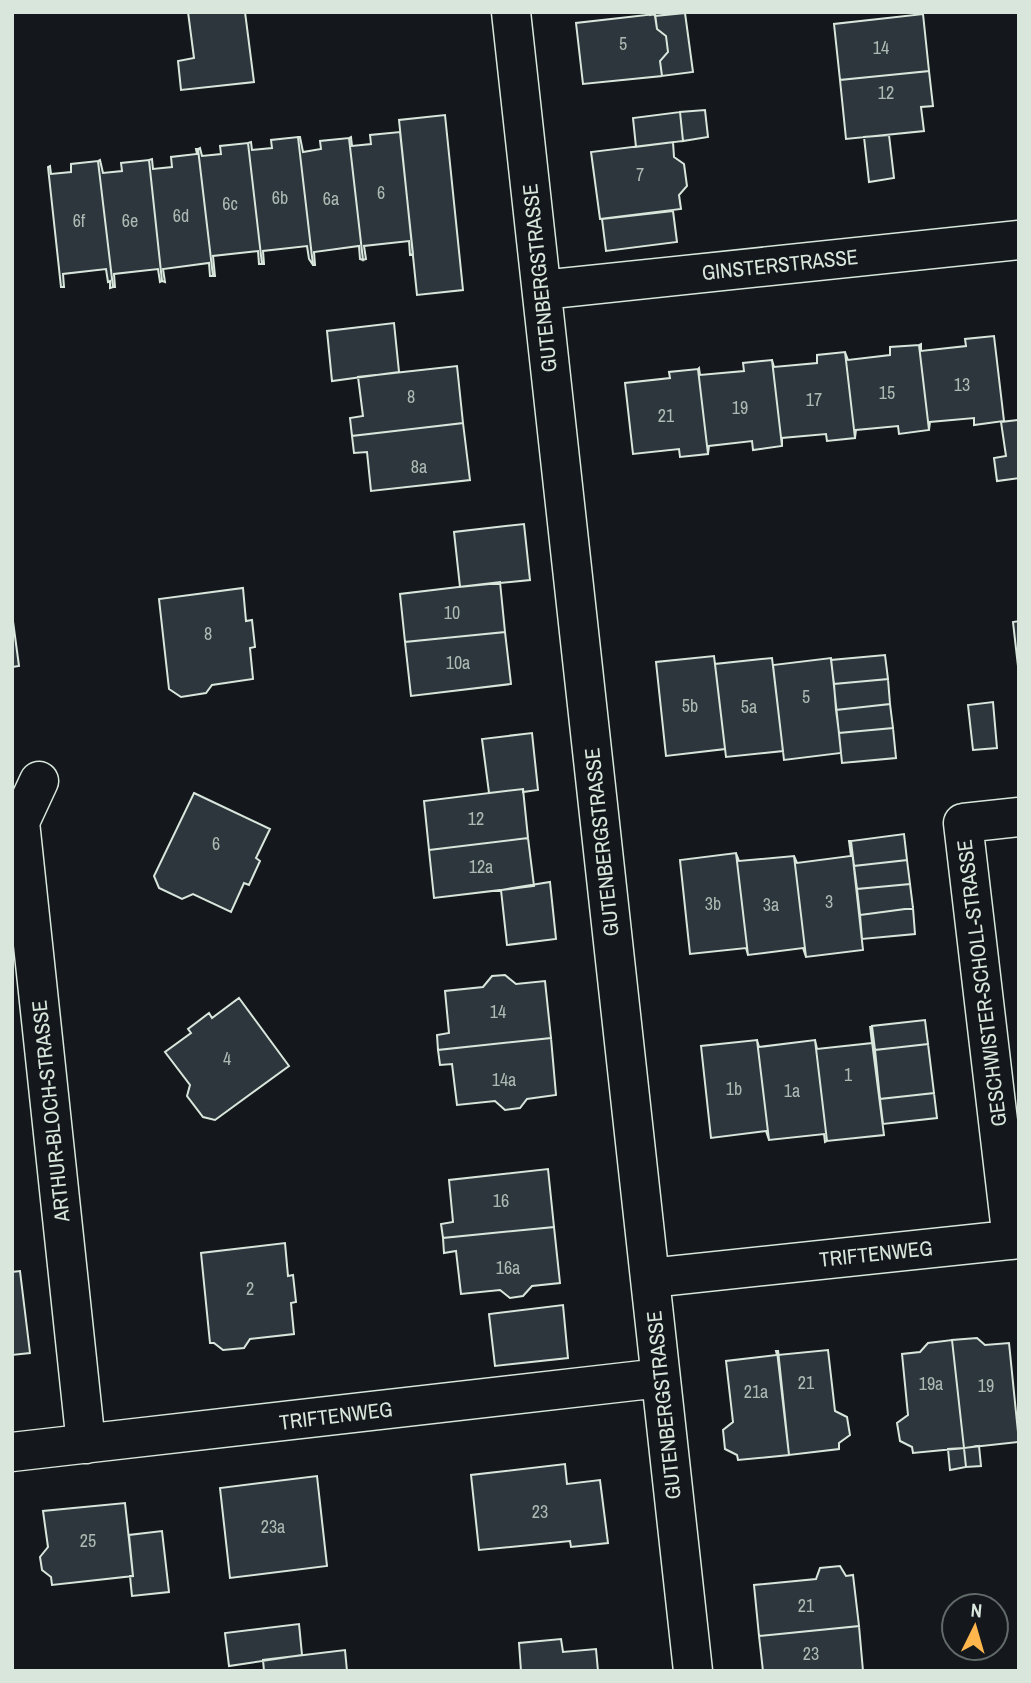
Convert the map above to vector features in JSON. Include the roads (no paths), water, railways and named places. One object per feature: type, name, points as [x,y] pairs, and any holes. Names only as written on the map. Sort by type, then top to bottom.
[{"type":"street","name":"GUTENBERGSTRASSE","points":[[512,12],[693,1671]]},
{"type":"street","name":"GINSTERSTRASSE","points":[[542,290],[1019,240]]},
{"type":"street","name":"ARTHUR-BLOCH-STRASSE","points":[[38,781],[20,822],[86,1444]]},
{"type":"street","name":"GESCHWISTER-SCHOLL-STRASSE","points":[[1015,1240],[963,823],[1019,817]]},
{"type":"street","name":"TRIFTENWEG","points":[[650,1278],[1015,1240]]},
{"type":"street","name":"TRIFTENWEG","points":[[12,1452],[660,1378]]}]
